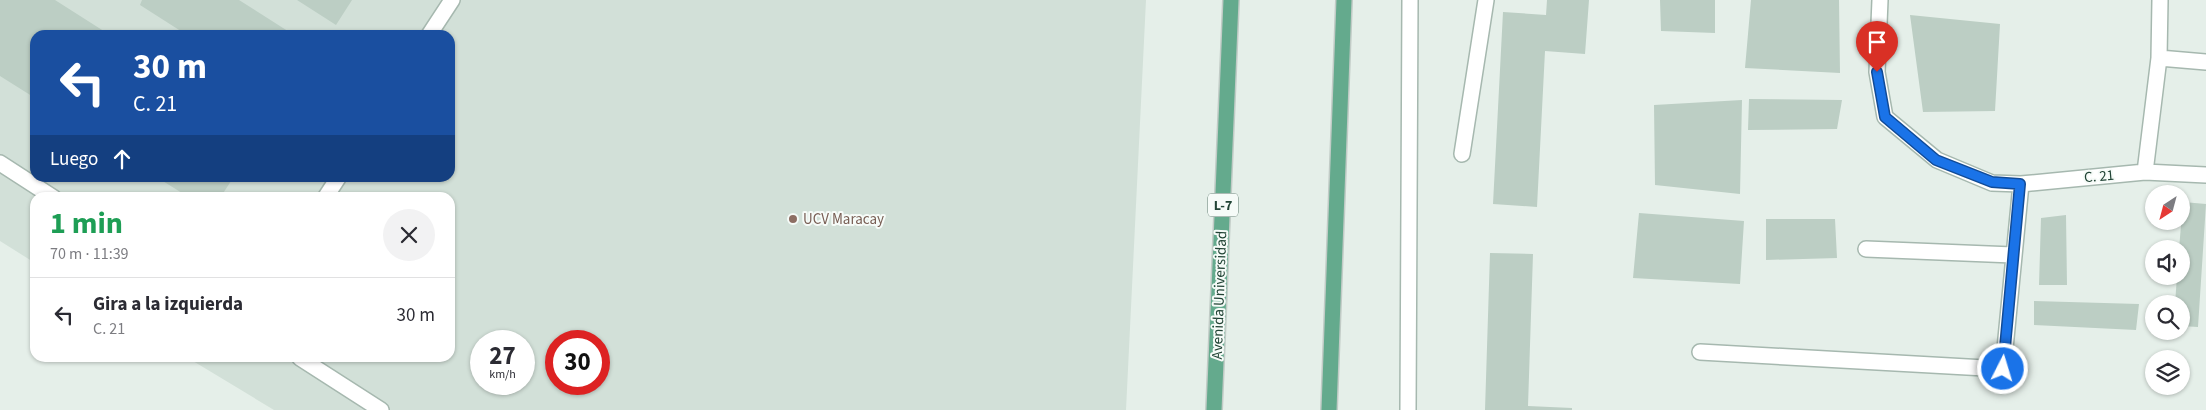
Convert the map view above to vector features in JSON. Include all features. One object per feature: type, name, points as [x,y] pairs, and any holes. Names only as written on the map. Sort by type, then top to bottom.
[{"type":"main road","name":"Avenida Universidad","points":[[1214,410],[1231,0]]},
{"type":"main road","points":[[1329,410],[1344,0]]},
{"type":"street","points":[[433,30],[452,0]]},
{"type":"street","points":[[1408,410],[1410,0]]},
{"type":"street","points":[[1462,154],[1486,0]]},
{"type":"street","name":"C. 21","points":[[1880,0],[1877,72],[1885,117],[1936,160],[1992,182],[2020,184],[2145,172],[2206,175]]},
{"type":"street","points":[[2145,172],[2159,58],[2160,0]]},
{"type":"street","points":[[2159,58],[2206,62]]},
{"type":"street","points":[[0,163],[45,192]]},
{"type":"street","points":[[1700,352],[2003,369],[2020,184]]},
{"type":"street","points":[[1866,249],[2013,255]]},
{"type":"street","points":[[306,362],[381,410]]},
{"type":"shaded area","name":"UCV Maracay","points":[[0,0],[1146,0],[1126,410],[274,410],[195,362],[455,362],[455,192],[30,192],[30,260],[0,241]]},
{"type":"building","points":[[0,0],[55,0],[102,30],[30,30],[30,95],[0,76]]},
{"type":"building","points":[[142,0],[239,0],[286,30],[179,30],[140,5]]},
{"type":"building","points":[[297,0],[352,0],[336,25]]},
{"type":"building","points":[[1547,0],[1589,0],[1585,54],[1545,51],[1537,207],[1493,204],[1503,12],[1546,15]]},
{"type":"building","points":[[1660,0],[1715,0],[1715,33],[1661,31]]},
{"type":"building","points":[[1751,0],[1839,0],[1840,73],[1745,68]]},
{"type":"building","points":[[1910,15],[2000,24],[1995,111],[1923,112]]},
{"type":"building","points":[[1749,99],[1842,100],[1837,129],[1748,130]]},
{"type":"building","points":[[1742,100],[1740,194],[1655,185],[1654,105]]},
{"type":"building","points":[[164,182],[230,182],[224,192],[180,192]]},
{"type":"building","points":[[2190,203],[2206,204],[2198,327],[2190,327],[2190,295],[2176,295],[2176,285],[2190,285],[2190,240],[2180,240],[2181,230],[2190,230]]},
{"type":"building","points":[[1639,213],[1744,221],[1740,284],[1633,278]]},
{"type":"building","points":[[2066,215],[2067,285],[2039,285],[2041,218]]},
{"type":"building","points":[[1766,219],[1835,219],[1837,258],[1766,260]]},
{"type":"building","points":[[1490,253],[1533,254],[1528,406],[1572,408],[1572,410],[1485,410]]},
{"type":"building","points":[[2034,301],[2139,304],[2136,330],[2034,325]]},
{"type":"place","name":"UCV Maracay","points":[[793,219]]},
{"type":"route","points":[[1877,72],[1885,117],[1936,160],[1992,182],[2020,184],[2003,369]]}]
